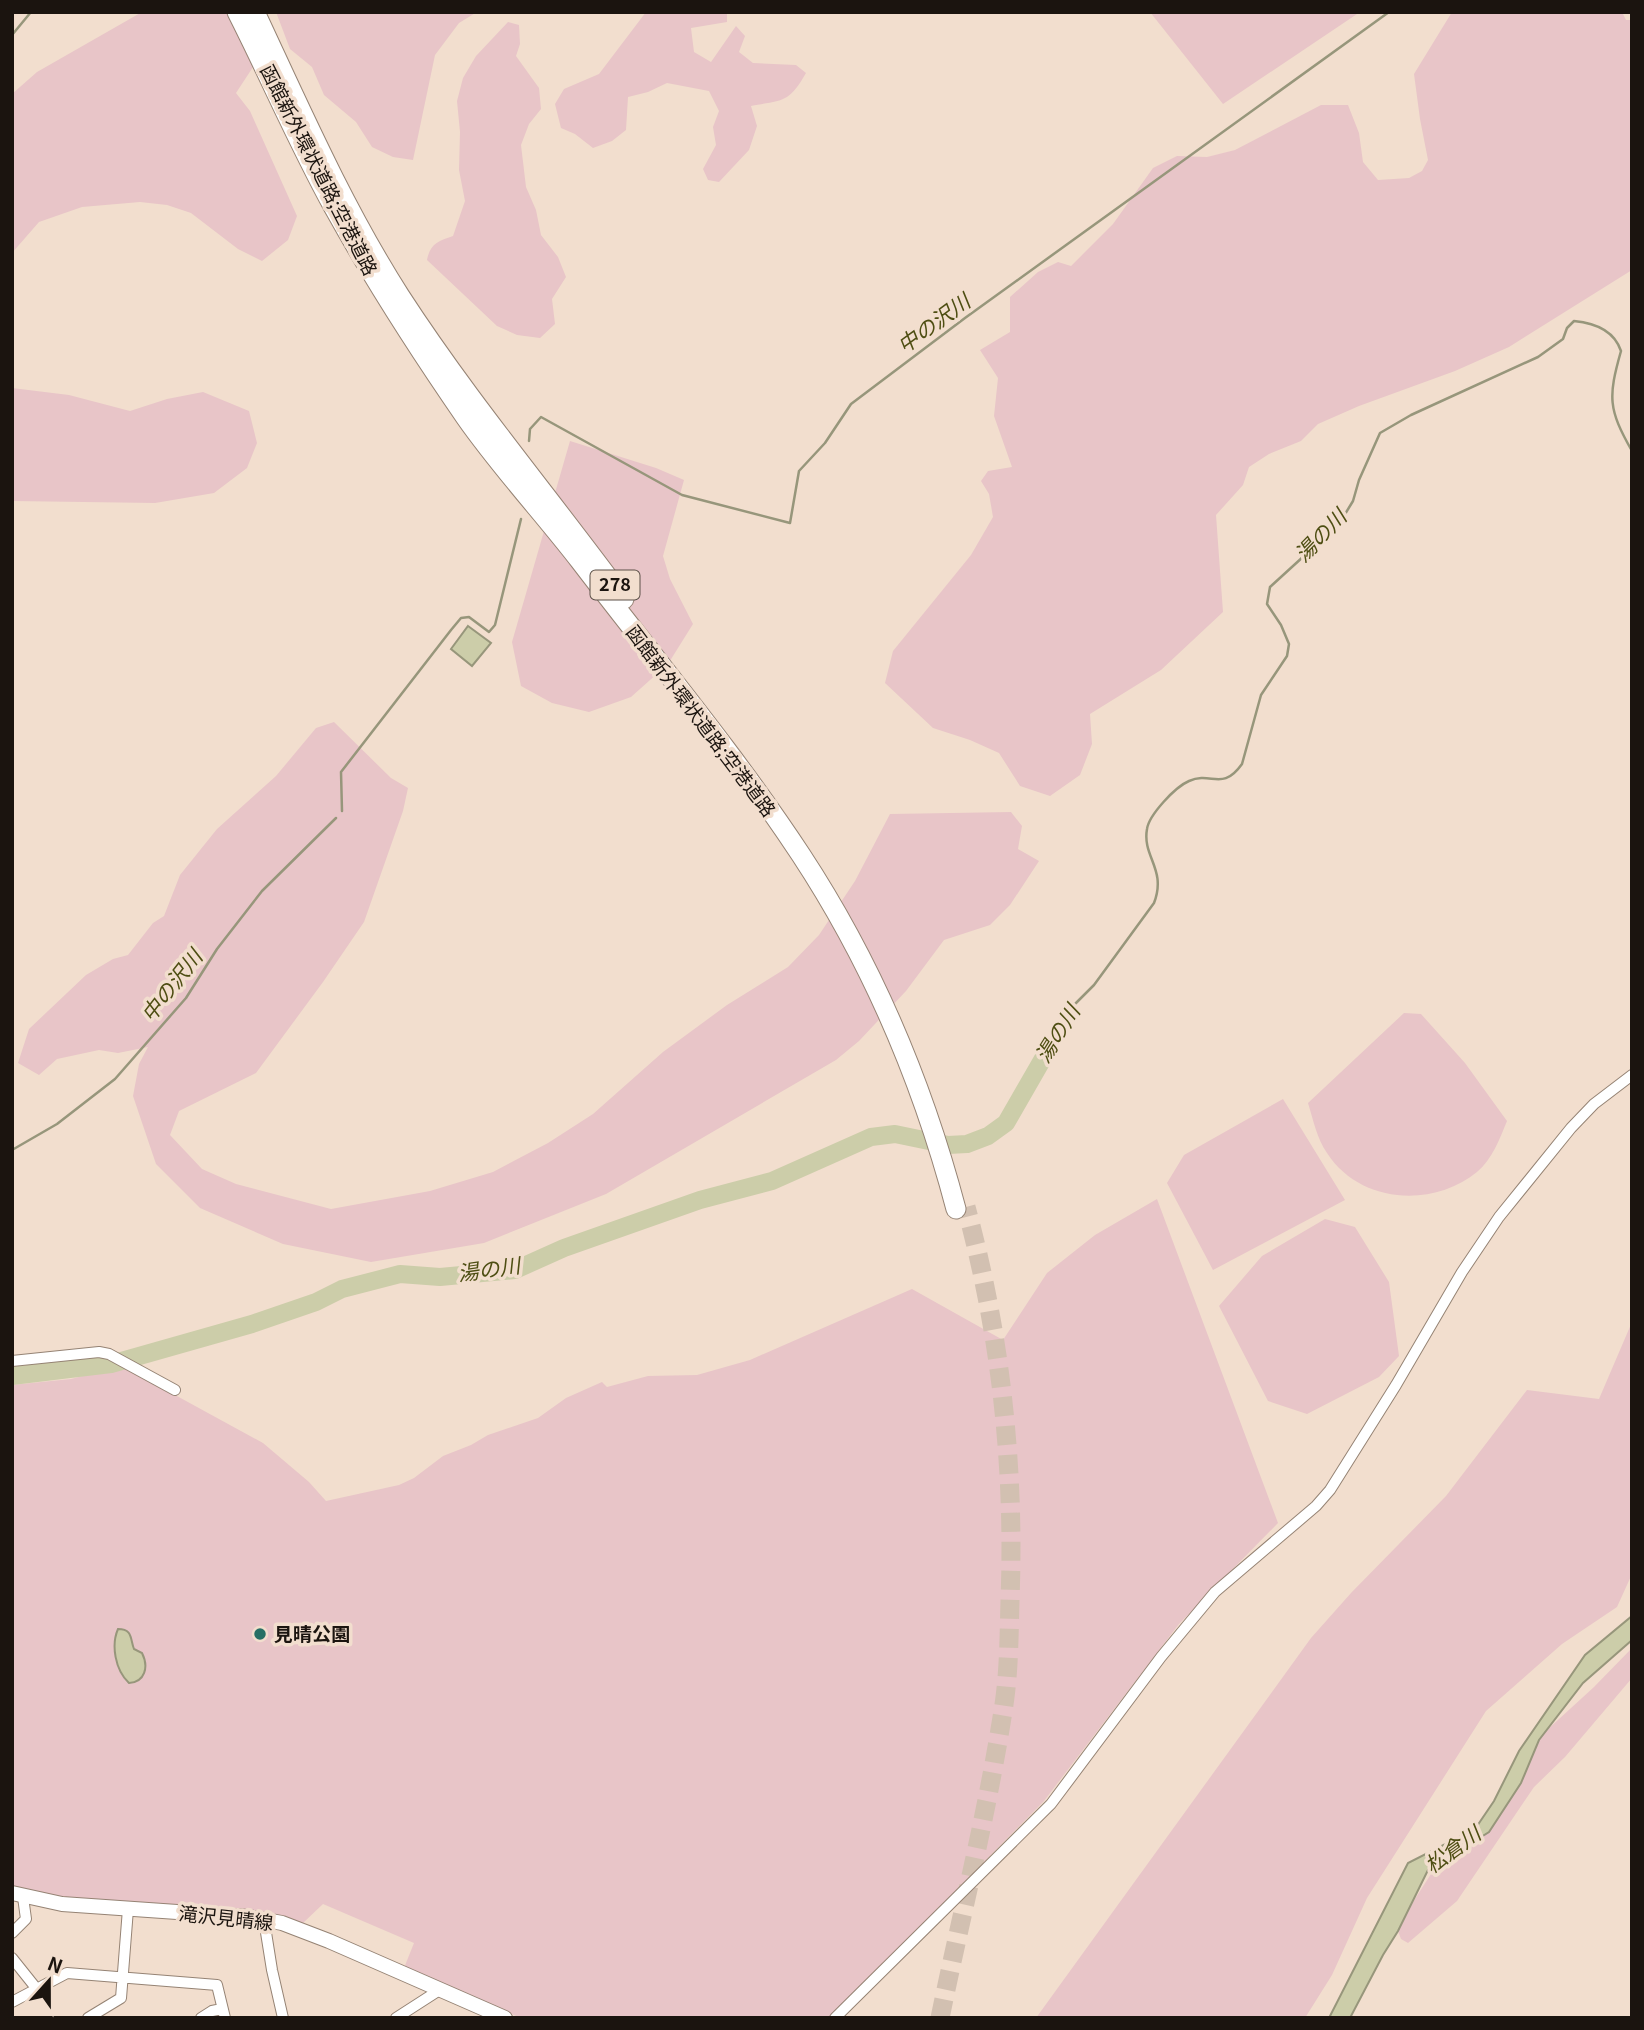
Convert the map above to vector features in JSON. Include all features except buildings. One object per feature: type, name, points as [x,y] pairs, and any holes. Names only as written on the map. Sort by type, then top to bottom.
[{"type":"highway","name":"函館新外環状道路;空港道路","points":[[237,12],[271,62]]},
{"type":"highway","name":"函館新外環状道路;空港道路","points":[[255,12],[271,62],[316,172],[383,293],[468,421],[764,801],[839,918],[870,975],[935,1121],[961,1208]]},
{"type":"street","points":[[835,2018],[1051,1804],[1161,1657],[1215,1592],[1316,1506],[1330,1490],[1462,1272],[1499,1217],[1571,1128],[1594,1104],[1632,1075]]},
{"type":"street","points":[[12,1361],[87,1352],[109,1354],[175,1390]]},
{"type":"street","points":[[12,1933],[26,1919],[18,1895]]},
{"type":"street","name":"滝沢見晴線","points":[[18,1895],[62,1904],[264,1920],[302,1930],[505,2018]]},
{"type":"street","points":[[88,2018],[121,1998],[128,1909]]},
{"type":"street","points":[[264,1920],[283,2018]]},
{"type":"street","points":[[12,1958],[36,1989]]},
{"type":"street","points":[[12,2002],[67,1973],[217,1985],[224,2013],[212,2011],[201,2018]]},
{"type":"street","points":[[396,2018],[441,1990]]},
{"type":"street","points":[[412,2008],[421,2018]]},
{"type":"shaded area","points":[[142,12],[230,12],[255,64],[236,93],[250,111],[297,216],[288,240],[262,261],[238,249],[191,213],[167,205],[140,202],[82,207],[39,222],[12,253],[12,94],[37,72]]},
{"type":"shaded area","points":[[276,12],[477,12],[459,23],[435,55],[413,160],[393,157],[372,147],[356,122],[324,95],[312,67],[290,49]]},
{"type":"shaded area","points":[[646,12],[727,12],[727,22],[691,28],[694,52],[711,62],[736,26],[745,36],[739,52],[753,63],[796,65],[806,73],[790,95],[771,103],[751,106],[757,126],[749,150],[719,182],[708,180],[703,169],[716,145],[713,127],[719,111],[709,91],[667,83],[628,97],[626,130],[612,141],[593,148],[575,134],[561,128],[555,104],[564,89],[599,74]]},
{"type":"shaded area","points":[[1150,12],[1360,12],[1223,104]]},
{"type":"shaded area","points":[[1452,12],[1622,12],[1626,20],[1632,20],[1632,270],[1509,347],[1318,424],[1301,441],[1269,454],[1249,467],[1243,485],[1216,515],[1223,612],[1161,670],[1090,714],[1092,744],[1080,775],[1050,796],[1020,786],[999,753],[933,728],[885,683],[893,651],[971,555],[993,517],[989,494],[981,481],[988,471],[1012,467],[994,416],[998,378],[980,350],[1010,332],[1010,297],[1038,272],[1058,262],[1071,266],[1113,224],[1153,168],[1177,156],[1207,157],[1235,150],[1321,105],[1348,105],[1359,133],[1363,162],[1378,180],[1409,178],[1422,171],[1428,160],[1414,74]]},
{"type":"shaded area","points":[[508,22],[519,25],[520,44],[516,56],[539,88],[541,109],[529,124],[521,145],[526,187],[536,210],[541,235],[558,257],[566,277],[552,299],[555,324],[540,338],[517,335],[497,326],[427,260],[430,250],[436,244],[453,236],[465,201],[459,170],[460,132],[457,101],[463,78],[476,56]]},
{"type":"shaded area","points":[[12,388],[69,395],[130,411],[167,399],[203,392],[249,411],[257,443],[247,468],[214,493],[155,503],[12,501]]},
{"type":"shaded area","points":[[570,441],[656,468],[684,480],[663,556],[670,579],[693,624],[668,664],[631,697],[589,712],[552,703],[521,686],[512,642]]},
{"type":"shaded area","points":[[334,722],[391,778],[408,788],[403,811],[364,922],[256,1073],[179,1111],[170,1135],[202,1169],[236,1184],[331,1209],[430,1191],[493,1172],[548,1143],[593,1114],[663,1052],[727,1005],[788,967],[819,935],[855,881],[890,814],[1011,812],[1022,826],[1018,849],[1039,861],[1010,905],[990,925],[944,940],[906,991],[859,1041],[836,1060],[606,1194],[484,1243],[371,1262],[283,1244],[200,1208],[156,1164],[133,1096],[139,1064],[148,1047],[118,1053],[99,1050],[57,1059],[39,1075],[18,1063],[29,1029],[86,975],[113,959],[128,955],[153,923],[164,916],[180,875],[217,829],[276,776],[316,728]]},
{"type":"shaded area","points":[[1404,1013],[1421,1014],[1465,1063],[1507,1121],[1491,1155],[1477,1172],[1459,1184],[1419,1195],[1377,1191],[1358,1183],[1341,1170],[1321,1142],[1308,1103]]},
{"type":"shaded area","points":[[1283,1099],[1345,1200],[1213,1270],[1167,1183],[1184,1155]]},
{"type":"shaded area","points":[[1157,1199],[1278,1523],[1179,1624],[1044,1801],[830,2018],[521,2018],[404,1968],[414,1943],[323,1904],[303,1923],[274,1916],[47,1896],[12,1887],[12,1385],[71,1379],[122,1366],[263,1443],[309,1482],[326,1501],[399,1485],[414,1478],[443,1456],[488,1435],[538,1418],[566,1398],[602,1382],[607,1387],[648,1376],[697,1375],[750,1360],[912,1289],[1003,1340],[1047,1273],[1095,1235]]},
{"type":"shaded area","points":[[1325,1219],[1355,1227],[1389,1282],[1399,1356],[1379,1377],[1307,1414],[1268,1401],[1219,1306],[1262,1256]]},
{"type":"shaded area","points":[[1632,1322],[1632,1574],[1617,1607],[1562,1644],[1486,1711],[1367,1898],[1332,1975],[1305,2018],[1036,2018],[1311,1638],[1446,1496],[1527,1390],[1599,1399]]},
{"type":"shaded area","points":[[1632,1648],[1632,1678],[1565,1757],[1534,1787],[1457,1901],[1408,1943],[1401,1939],[1398,1931],[1431,1874],[1489,1832],[1521,1783],[1539,1740]]},
{"type":"water","points":[[468,626],[491,643],[472,666],[451,649]]},
{"type":"water","name":"松倉川","points":[[1632,1616],[1632,1640],[1583,1683],[1539,1740],[1521,1783],[1489,1832],[1428,1870],[1350,2018],[1329,2018],[1408,1863],[1475,1829],[1494,1801],[1519,1751],[1585,1655]]},
{"type":"water","points":[[118,1629],[129,1633],[134,1649],[142,1653],[144,1658],[144,1673],[134,1682],[129,1683],[120,1671],[115,1642]]},
{"type":"waterway","points":[[12,35],[31,12]]},
{"type":"waterway","name":"中の沢川","points":[[529,441],[530,429],[541,417],[682,495],[790,523],[799,471],[825,443],[851,404],[965,318],[1389,12]]},
{"type":"waterway","name":"湯の川","points":[[1048,1050],[1071,1008],[1094,985],[1154,903],[1158,881],[1146,839],[1152,816],[1183,784],[1197,779],[1229,777],[1242,764],[1261,695],[1287,656],[1289,644],[1281,625],[1267,604],[1270,587],[1339,524],[1353,501],[1359,480],[1380,433],[1411,415],[1538,357],[1563,339],[1567,328],[1574,321],[1603,329],[1618,344],[1621,351],[1612,392],[1613,402],[1618,424],[1632,451]]},
{"type":"waterway","name":"中の沢川","points":[[342,811],[341,772],[451,630],[461,618],[469,617],[489,632],[495,625],[521,519]]},
{"type":"waterway","name":"中の沢川","points":[[12,1150],[57,1124],[115,1079],[186,998],[217,949],[262,891],[336,818]]},
{"type":"waterway","name":"湯の川","points":[[12,1376],[111,1364],[252,1324],[316,1302],[342,1289],[400,1274],[440,1277],[515,1270],[564,1248],[700,1200],[772,1181],[871,1137],[895,1134],[948,1145],[967,1144],[988,1136],[1006,1123],[1048,1050]]},
{"type":"tunnel","points":[[940,2018],[997,1750],[1009,1642],[1011,1550],[1008,1451],[997,1353],[966,1207]]},
{"type":"place","name":"見晴公園","points":[[260,1634]]}]
